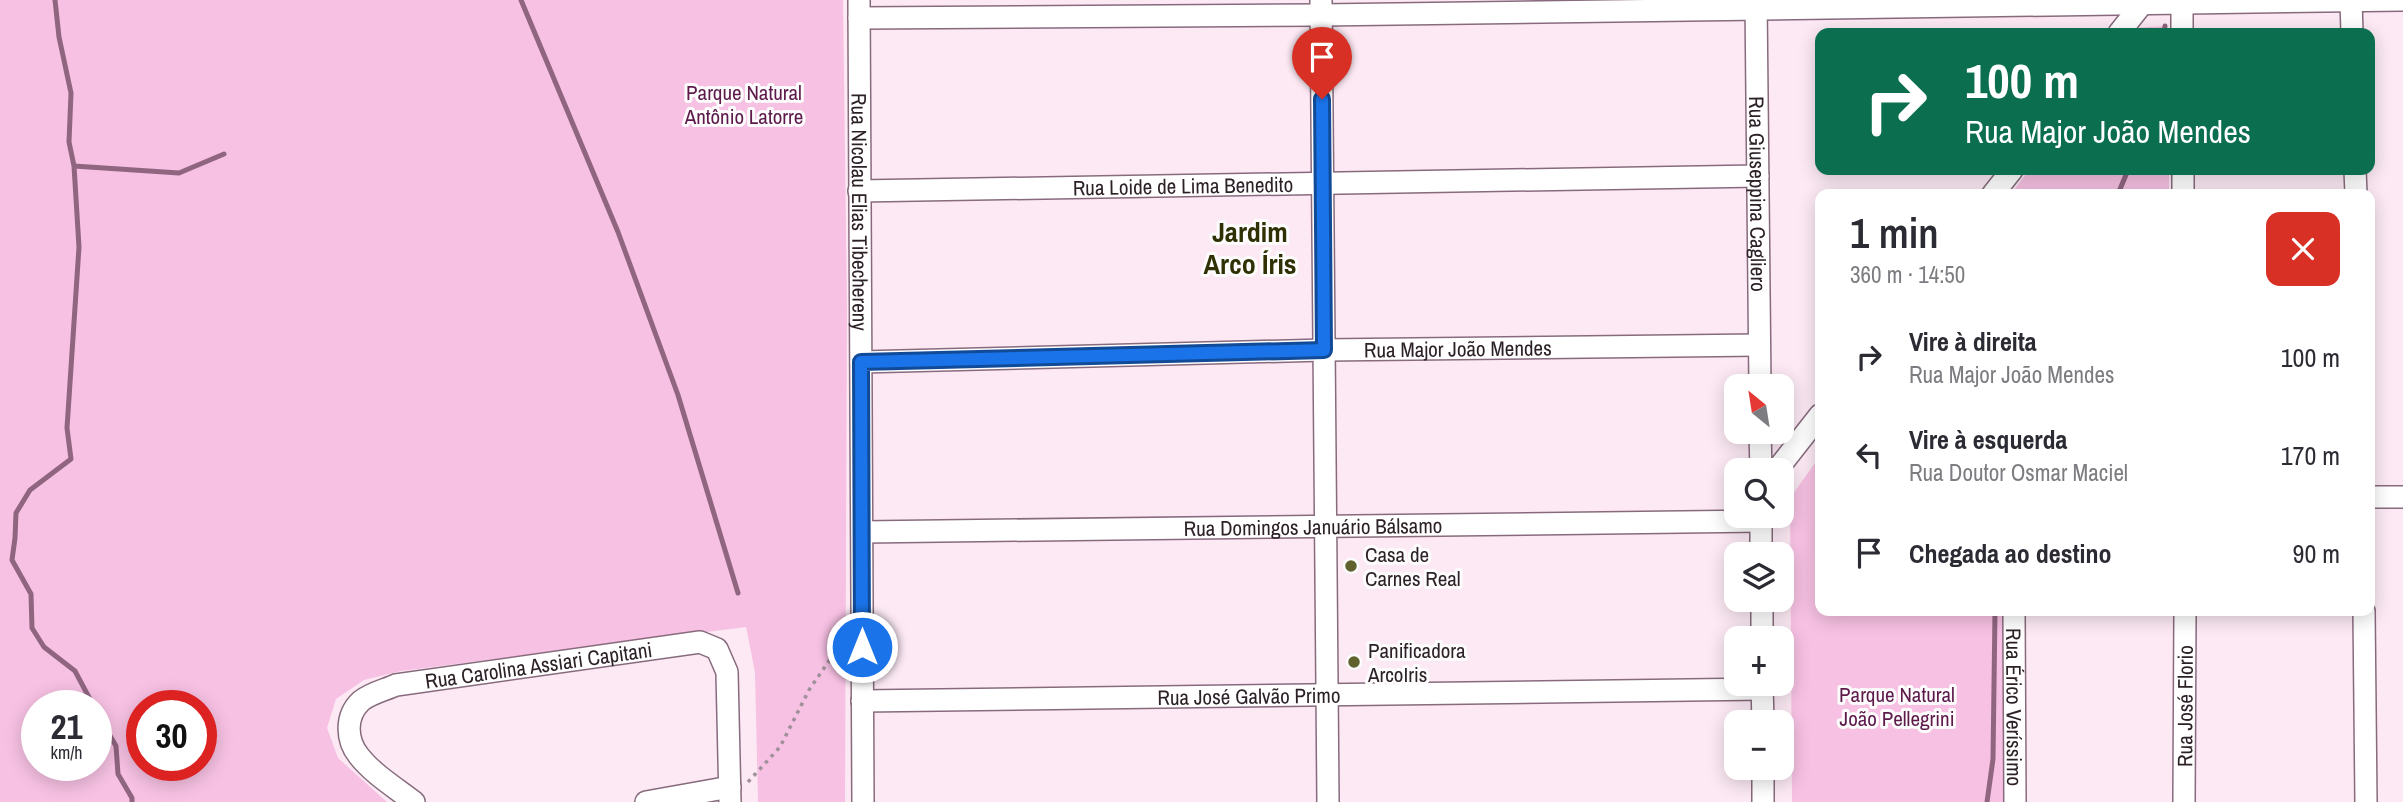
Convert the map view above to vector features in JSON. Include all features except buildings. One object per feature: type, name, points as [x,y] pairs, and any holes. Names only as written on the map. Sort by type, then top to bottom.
[{"type":"street","points":[[2351,0],[2352,28]]},
{"type":"street","points":[[859,9],[2142,4],[2182,1],[2403,0]]},
{"type":"street","points":[[2182,1],[2182,28]]},
{"type":"street","name":"Rua Giuseppina Cagliero","points":[[1756,4],[1760,374]]},
{"type":"street","points":[[2123,28],[2142,4]]},
{"type":"street","points":[[1321,8],[1328,802]]},
{"type":"street","name":"Rua Nicolau Elias Tibechereny","points":[[859,9],[863,802]]},
{"type":"street","points":[[1997,189],[2008,175]]},
{"type":"street","name":"Rua Loide de Lima Benedito","points":[[859,191],[1758,176]]},
{"type":"street","name":"Rua Major João Mendes","points":[[861,362],[1324,350],[1759,345]]},
{"type":"street","points":[[1786,458],[1815,421]]},
{"type":"street","points":[[2375,497],[2403,497]]},
{"type":"street","name":"Rua Domingos Januário Bálsamo","points":[[863,532],[1724,520]]},
{"type":"street","name":"Rua Érico Veríssimo","points":[[2014,616],[2015,802]]},
{"type":"street","name":"Rua José Florio","points":[[2184,802],[2185,616]]},
{"type":"street","points":[[2364,616],[2366,802]]},
{"type":"street","name":"Rua Carolina Assiari Capitani","points":[[414,802],[360,758],[352,745],[349,720],[362,701],[376,693],[396,685],[700,642],[716,649],[727,672],[730,795]]},
{"type":"street","name":"Rua José Galvão Primo","points":[[862,702],[1724,688]]},
{"type":"street","points":[[1763,780],[1763,802]]},
{"type":"street","points":[[646,802],[730,795]]},
{"type":"path","points":[[730,795],[749,782],[780,747],[809,690],[838,648],[862,647]]},
{"type":"green space","name":"Parque Natural Antônio Latorre","points":[[0,0],[843,0],[847,307],[845,802],[758,802],[755,672],[746,627],[401,671],[364,680],[336,699],[327,728],[338,758],[387,802],[0,802]]},
{"type":"green space","points":[[2165,26],[2165,28],[2131,28]]},
{"type":"green space","points":[[2025,175],[2169,175],[2169,189],[2015,189]]},
{"type":"green space","name":"Parque Natural João Pellegrini","points":[[1815,463],[1815,616],[2003,616],[2004,802],[1792,802],[1794,626],[1791,626],[1791,612],[1794,612],[1794,542],[1790,542],[1790,528],[1794,528],[1794,492]]},
{"type":"waterway","points":[[55,0],[59,37],[71,93],[69,142],[74,166],[79,247],[67,428],[71,459],[30,490],[16,513],[12,560],[31,594],[32,628],[44,647],[75,671],[85,690]]},
{"type":"waterway","points":[[521,0],[618,232],[678,395],[738,593]]},
{"type":"waterway","points":[[74,166],[179,173],[224,154]]},
{"type":"waterway","points":[[2120,189],[2126,175]]},
{"type":"waterway","points":[[1987,802],[1993,759],[1995,616]]},
{"type":"waterway","points":[[112,739],[116,746],[118,774],[132,802]]},
{"type":"place","name":"Casa de Carnes Real","points":[[1351,566]]},
{"type":"place","name":"Panificadora ArcoIris","points":[[1354,662]]},
{"type":"district","name":"Jardim Arco Íris","points":[[1250,248]]},
{"type":"route","points":[[862,647],[861,362],[1324,350],[1322,99]]}]
